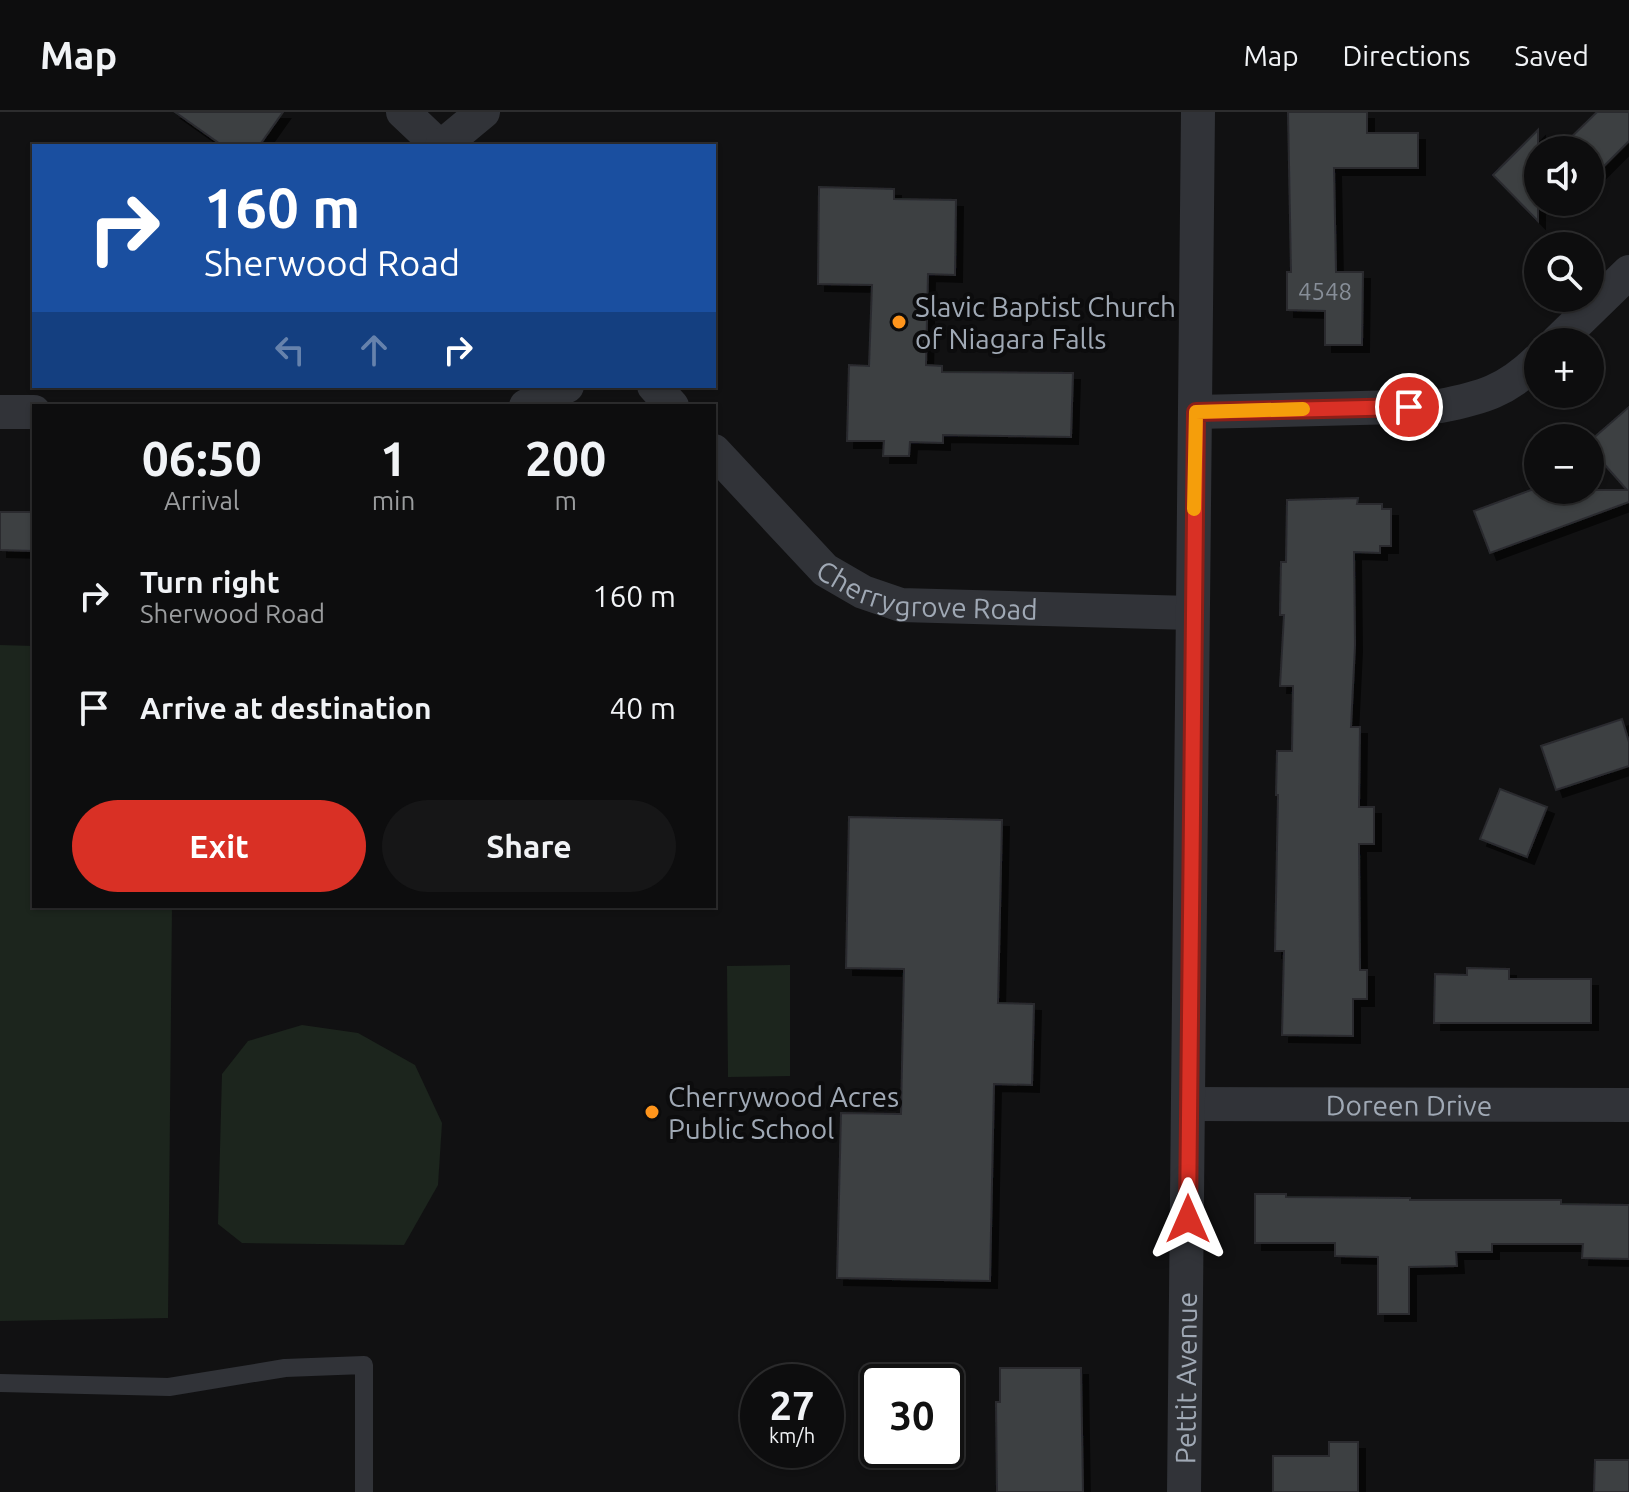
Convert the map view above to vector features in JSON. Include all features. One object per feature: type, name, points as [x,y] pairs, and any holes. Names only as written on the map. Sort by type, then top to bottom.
[{"type":"street","points":[[403,112],[438,144]]},
{"type":"street","points":[[443,144],[483,112]]},
{"type":"street","name":"Pettit Avenue","points":[[1184,1492],[1198,112]]},
{"type":"street","points":[[1571,328],[1629,272]]},
{"type":"street","points":[[1196,412],[1440,406],[1479,399],[1524,373]]},
{"type":"street","points":[[530,404],[563,388]]},
{"type":"street","points":[[656,388],[670,404]]},
{"type":"street","points":[[0,412],[32,412]]},
{"type":"street","name":"Cherrygrove Road","points":[[716,453],[825,570],[863,592],[901,605],[1192,613]]},
{"type":"street","name":"Doreen Drive","points":[[1189,1104],[1629,1105]]},
{"type":"lane","points":[[0,1383],[169,1387],[285,1368],[364,1365],[364,1492]]},
{"type":"shaded area","points":[[0,645],[32,646],[32,908],[172,908],[168,1318],[0,1321]]},
{"type":"shaded area","points":[[790,965],[790,1076],[728,1077],[727,966]]},
{"type":"shaded area","points":[[302,1025],[358,1033],[415,1065],[442,1123],[438,1185],[404,1245],[242,1243],[218,1224],[222,1074],[248,1041]]},
{"type":"building","points":[[175,112],[283,112],[260,144],[220,144]]},
{"type":"building","points":[[1288,112],[1367,112],[1367,133],[1418,133],[1418,168],[1334,168],[1336,272],[1363,272],[1362,345],[1325,345],[1325,311],[1287,310],[1287,272],[1291,272]]},
{"type":"building","points":[[1597,112],[1629,112],[1629,141],[1604,166],[1604,136],[1572,136]]},
{"type":"building","points":[[1524,144],[1524,207],[1493,175]]},
{"type":"building","name":"Slavic Baptist Church of Niagara Falls","points":[[819,187],[894,189],[894,199],[956,200],[955,275],[928,274],[926,365],[942,366],[942,372],[1073,373],[1071,437],[943,435],[943,443],[910,442],[909,456],[883,456],[884,441],[847,441],[849,365],[869,366],[872,285],[818,284]]},
{"type":"building","points":[[1629,407],[1629,502],[1490,553],[1474,511],[1524,493],[1524,504],[1604,504],[1604,490],[1627,490],[1604,464],[1604,429]]},
{"type":"building","points":[[1358,498],[1357,504],[1382,504],[1382,509],[1391,509],[1391,546],[1380,546],[1380,553],[1354,552],[1355,645],[1351,727],[1360,727],[1359,807],[1374,807],[1374,844],[1359,844],[1360,970],[1367,970],[1367,999],[1353,999],[1353,1036],[1282,1035],[1284,951],[1275,951],[1276,795],[1277,751],[1292,751],[1293,686],[1280,686],[1284,615],[1280,615],[1281,562],[1286,562],[1287,500]]},
{"type":"building","points":[[0,512],[32,512],[32,551],[0,550]]},
{"type":"building","points":[[1622,719],[1629,742],[1629,766],[1556,790],[1541,746]]},
{"type":"building","points":[[1500,789],[1547,807],[1527,857],[1480,839]]},
{"type":"building","points":[[849,817],[1002,820],[998,1003],[1034,1004],[1032,1085],[994,1084],[990,1281],[837,1278],[841,1113],[901,1114],[904,969],[846,968]]},
{"type":"building","points":[[1467,968],[1509,969],[1509,979],[1591,979],[1591,1023],[1434,1023],[1435,974],[1467,975]]},
{"type":"building","points":[[1255,1194],[1410,1200],[1561,1200],[1561,1204],[1629,1205],[1629,1259],[1582,1258],[1583,1244],[1492,1244],[1492,1252],[1456,1252],[1457,1266],[1409,1267],[1409,1314],[1378,1314],[1378,1257],[1335,1256],[1335,1243],[1255,1243]]},
{"type":"building","points":[[1000,1368],[1081,1368],[1083,1492],[997,1492],[996,1402],[1000,1402]]},
{"type":"building","points":[[1329,1442],[1358,1442],[1358,1492],[1273,1492],[1273,1456],[1329,1456]]},
{"type":"building","points":[[1595,1460],[1629,1460],[1629,1492],[1594,1492]]},
{"type":"slow traffic","points":[[1194,509],[1196,412],[1303,409]]},
{"type":"place","name":"Slavic Baptist Church of Niagara Falls","points":[[899,322]]},
{"type":"place","name":"Cherrywood Acres Public School","points":[[652,1112]]},
{"type":"route","points":[[1188,1219],[1196,412],[1409,407]]}]
